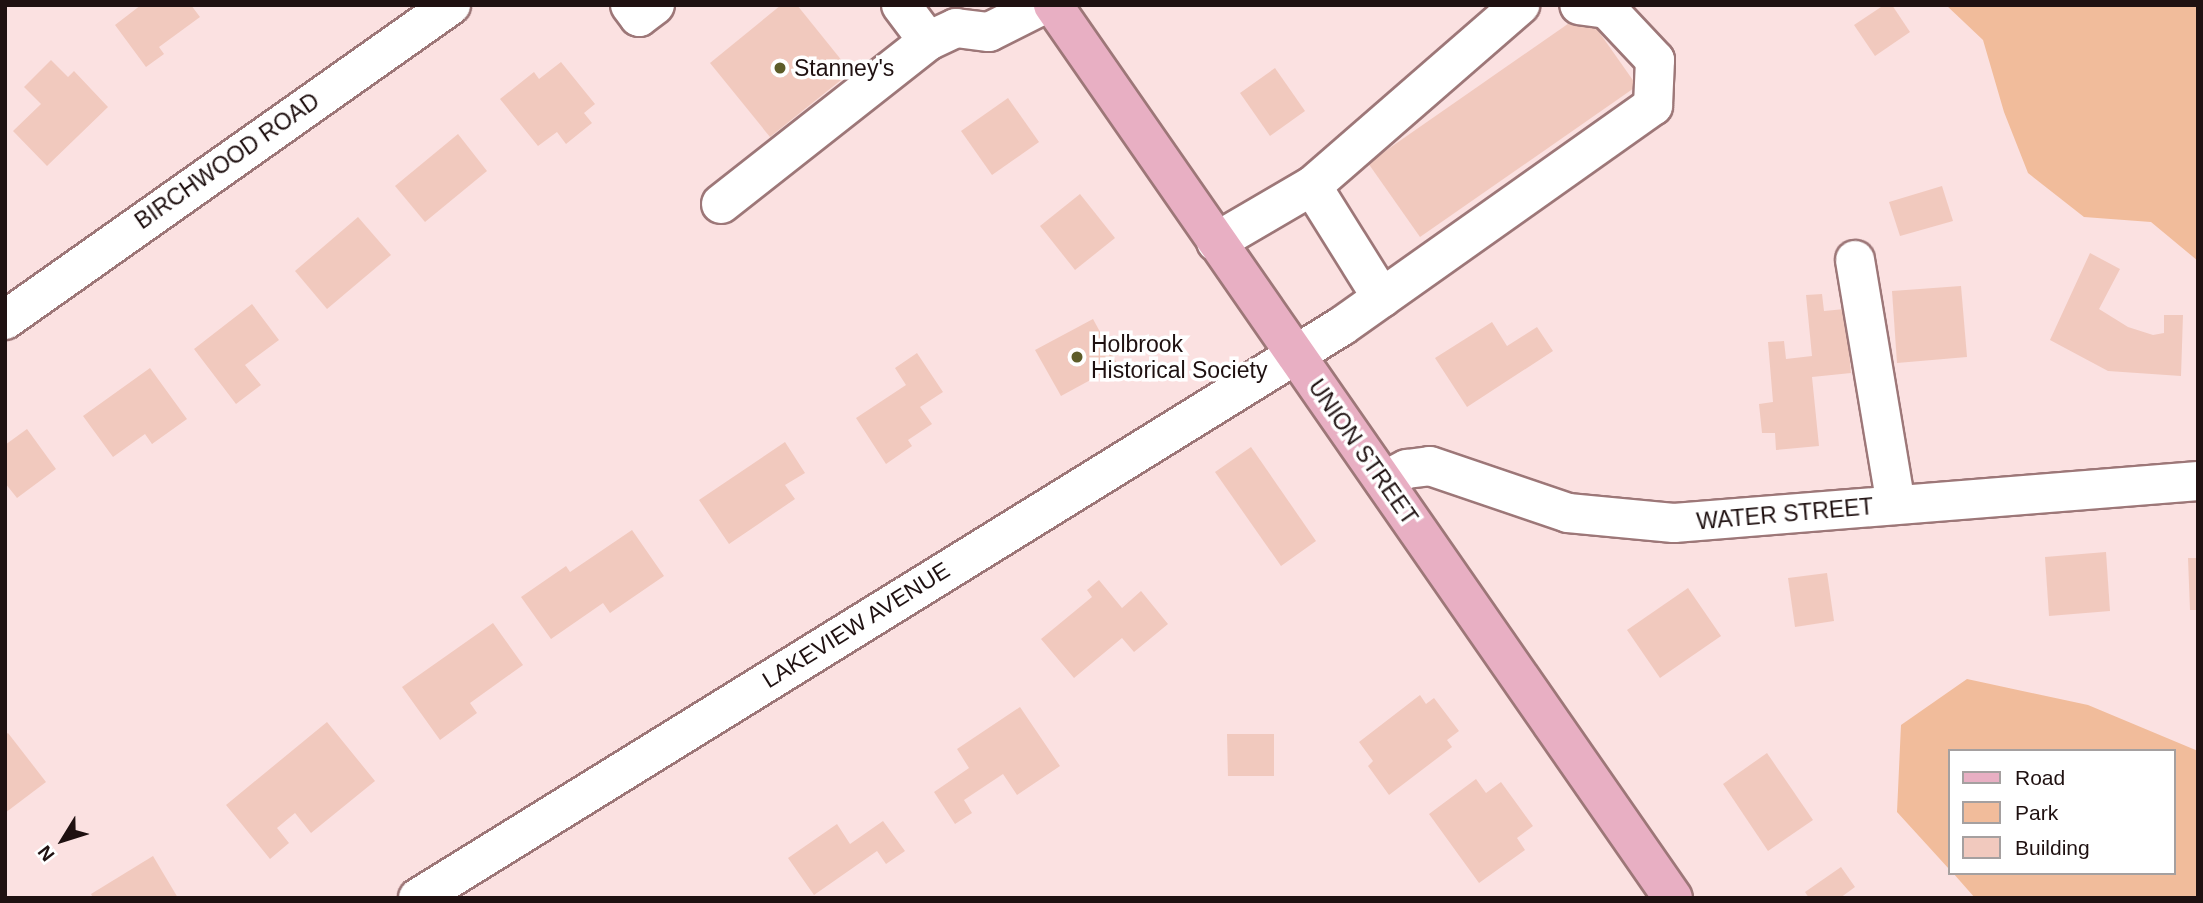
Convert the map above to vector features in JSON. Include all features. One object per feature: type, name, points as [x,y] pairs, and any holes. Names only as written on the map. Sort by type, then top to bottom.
[{"type":"main road","name":"UNION STREET","points":[[1053,5],[1673,898]]},
{"type":"street","name":"BIRCHWOOD ROAD","points":[[5,320],[451,5]]},
{"type":"street","points":[[630,5],[639,17],[656,5]]},
{"type":"street","points":[[901,5],[928,41]]},
{"type":"street","points":[[721,204],[928,41],[956,28],[989,32],[1043,5]]},
{"type":"street","points":[[1216,242],[1312,186],[1520,5]]},
{"type":"street","name":"LAKEVIEW AVENUE","points":[[418,898],[1295,355],[1382,298],[1653,106],[1655,60],[1607,9],[1579,5]]},
{"type":"street","points":[[1312,186],[1382,298]]},
{"type":"street","points":[[1855,260],[1896,505]]},
{"type":"street","name":"WATER STREET","points":[[1384,481],[1407,469],[1430,466],[1568,513],[1639,522],[2198,481]]},
{"type":"green space","points":[[1946,5],[2198,5],[2198,261],[2151,222],[2084,217],[2028,173],[2004,112],[1983,40]]},
{"type":"green space","points":[[1967,679],[2088,705],[2198,751],[2198,898],[1975,898],[1955,875],[2175,875],[2175,749],[1948,749],[1948,868],[1897,812],[1901,725]]},
{"type":"building","points":[[141,5],[191,5],[200,17],[159,47],[164,54],[146,67],[115,25]]},
{"type":"building","name":"Stanney's","points":[[781,5],[797,5],[851,72],[770,137],[710,63]]},
{"type":"building","points":[[1884,5],[1892,5],[1910,32],[1875,56],[1854,25]]},
{"type":"building","points":[[1585,12],[1637,86],[1420,237],[1368,163]]},
{"type":"building","points":[[51,60],[68,77],[74,71],[108,107],[47,166],[13,131],[41,104],[24,87]]},
{"type":"building","points":[[561,62],[595,104],[584,113],[592,123],[566,144],[557,132],[538,146],[500,99],[534,72],[539,79]]},
{"type":"building","points":[[1275,68],[1305,111],[1270,136],[1240,93]]},
{"type":"building","points":[[1008,98],[1039,142],[992,175],[961,131]]},
{"type":"building","points":[[458,134],[487,171],[425,222],[395,186]]},
{"type":"building","points":[[1942,186],[1953,221],[1900,236],[1889,202]]},
{"type":"building","points":[[1080,194],[1115,238],[1075,270],[1040,226]]},
{"type":"building","points":[[358,217],[391,255],[327,309],[295,271]]},
{"type":"building","points":[[2090,253],[2120,269],[2099,309],[2128,327],[2153,335],[2164,333],[2164,315],[2183,315],[2181,376],[2108,371],[2050,340]]},
{"type":"building","points":[[1961,286],[1967,357],[1897,363],[1892,291]]},
{"type":"building","points":[[1822,294],[1824,311],[1845,309],[1851,373],[1812,377],[1819,446],[1776,450],[1775,433],[1762,433],[1759,404],[1773,402],[1768,342],[1784,341],[1786,359],[1812,356],[1806,295]]},
{"type":"building","points":[[252,304],[279,340],[245,365],[261,385],[236,404],[194,349]]},
{"type":"building","name":"Holbrook Historical Society","points":[[1093,319],[1118,365],[1061,396],[1035,350]]},
{"type":"building","points":[[1492,322],[1507,346],[1537,327],[1553,351],[1467,407],[1435,358]]},
{"type":"building","points":[[917,353],[943,392],[920,407],[932,424],[908,440],[912,446],[886,464],[856,418],[906,385],[895,368]]},
{"type":"building","points":[[150,368],[187,419],[152,444],[145,434],[113,457],[83,416]]},
{"type":"building","points":[[27,429],[56,469],[17,498],[5,483],[5,445]]},
{"type":"building","points":[[785,442],[805,473],[785,485],[795,499],[729,544],[699,500]]},
{"type":"building","points":[[1251,447],[1316,541],[1281,566],[1215,472]]},
{"type":"building","points":[[632,530],[664,576],[610,613],[603,603],[551,639],[521,597],[566,566],[570,572]]},
{"type":"building","points":[[2106,552],[2110,611],[2049,616],[2045,557]]},
{"type":"building","points":[[2188,558],[2198,558],[2198,610],[2190,610]]},
{"type":"building","points":[[1827,573],[1834,621],[1795,627],[1788,578]]},
{"type":"building","points":[[1099,580],[1122,608],[1141,591],[1168,624],[1134,652],[1122,638],[1074,678],[1041,639],[1092,597],[1087,590]]},
{"type":"building","points":[[1688,588],[1721,636],[1660,678],[1627,630]]},
{"type":"building","points":[[493,623],[523,665],[470,703],[477,713],[440,740],[402,687]]},
{"type":"building","points":[[1420,695],[1426,704],[1434,698],[1459,731],[1447,740],[1452,747],[1389,795],[1368,766],[1373,761],[1359,742]]},
{"type":"building","points":[[1020,707],[1060,766],[1017,795],[1003,774],[964,800],[972,813],[955,824],[934,792],[969,768],[957,749]]},
{"type":"building","points":[[327,722],[375,781],[311,833],[295,813],[277,828],[289,843],[270,859],[226,805]]},
{"type":"building","points":[[8,733],[46,782],[5,813],[5,735]]},
{"type":"building","points":[[1227,734],[1274,734],[1274,776],[1228,776]]},
{"type":"building","points":[[1767,753],[1813,820],[1768,851],[1723,784]]},
{"type":"building","points":[[1476,779],[1486,793],[1501,782],[1533,826],[1517,838],[1525,850],[1479,883],[1429,814]]},
{"type":"building","points":[[883,821],[905,851],[886,864],[877,851],[814,895],[788,858],[837,824],[850,844]]},
{"type":"building","points":[[153,856],[178,898],[93,898],[91,894]]},
{"type":"building","points":[[1841,867],[1855,887],[1840,898],[1809,898],[1805,892]]},
{"type":"place","name":"Stanney's","points":[[780,68]]},
{"type":"place","name":"Holbrook Historical Society","points":[[1077,357]]}]
